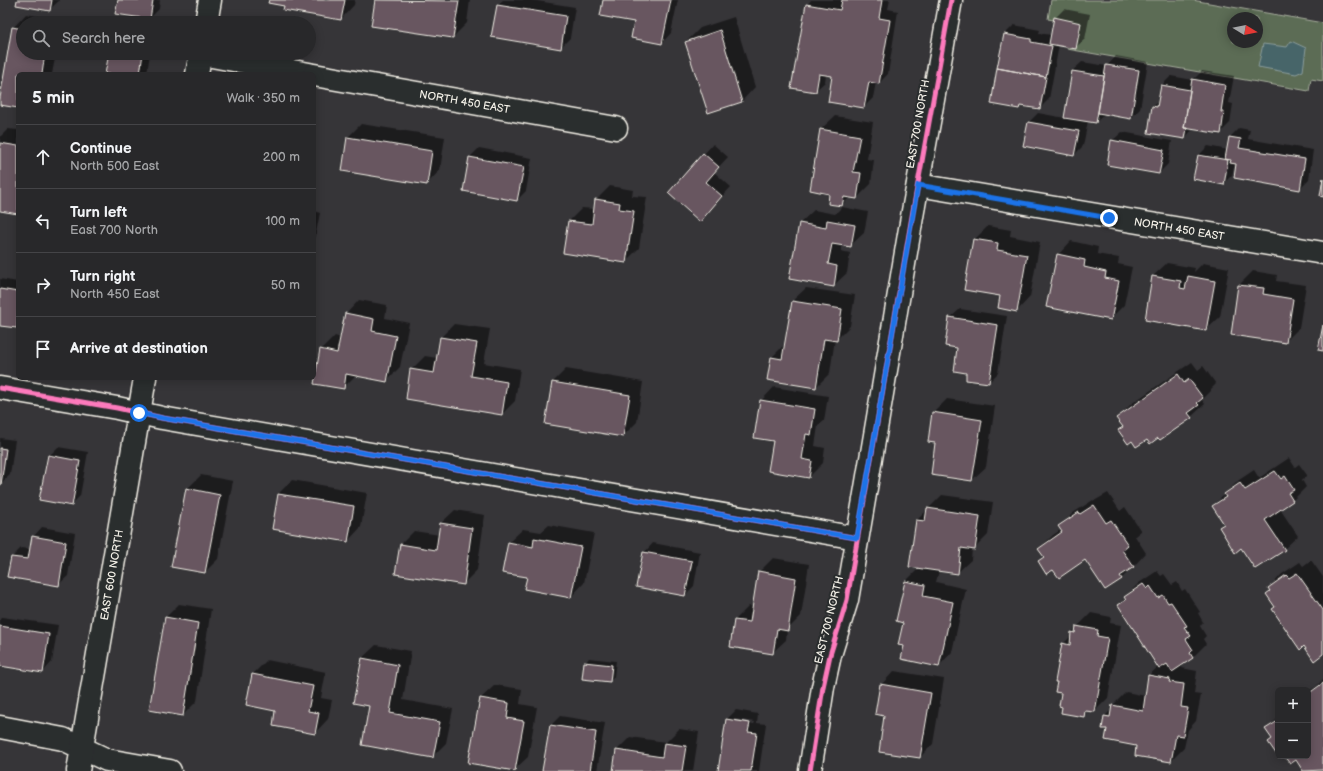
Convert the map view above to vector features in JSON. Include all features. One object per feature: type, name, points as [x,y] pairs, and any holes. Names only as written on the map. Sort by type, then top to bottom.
[{"type":"street","points":[[207,16],[210,0]]},
{"type":"street","name":"EAST 700 NORTH","points":[[810,771],[823,688],[830,656],[846,600],[951,0]]},
{"type":"street","points":[[200,60],[293,72]]},
{"type":"street","name":"NORTH 450 EAST","points":[[316,75],[616,128]]},
{"type":"street","name":"NORTH 450 EAST","points":[[918,185],[1323,253]]},
{"type":"street","name":"EAST 600 NORTH","points":[[78,771],[145,380]]},
{"type":"street","points":[[0,388],[162,418],[857,538]]},
{"type":"street","points":[[0,727],[63,738],[107,760],[170,771]]},
{"type":"green space","points":[[1051,0],[1192,0],[1260,12],[1227,12],[1227,48],[1263,48],[1263,12],[1323,23],[1323,81],[1311,79],[1309,91],[1067,49],[1072,23],[1048,19]]},
{"type":"water","points":[[1291,41],[1306,48],[1303,71],[1296,74],[1258,67],[1263,44],[1287,47]]},
{"type":"building","points":[[17,0],[52,0],[50,11],[16,5]]},
{"type":"building","points":[[118,0],[153,0],[150,16],[129,16],[115,14]]},
{"type":"building","points":[[269,0],[345,0],[341,20],[283,10],[284,6],[268,3]]},
{"type":"building","points":[[375,0],[459,1],[453,38],[371,26]]},
{"type":"building","points":[[603,0],[671,0],[662,44],[631,38],[634,22],[600,16]]},
{"type":"building","points":[[842,0],[882,0],[879,18],[890,20],[879,84],[869,82],[864,108],[828,102],[832,76],[819,74],[816,92],[791,88],[806,4],[840,10]]},
{"type":"building","points":[[497,5],[566,16],[561,49],[491,37]]},
{"type":"building","points":[[1054,17],[1081,23],[1076,49],[1049,44]]},
{"type":"building","points":[[12,27],[16,28],[16,60],[44,60],[42,72],[16,72],[16,108],[0,105]]},
{"type":"building","points":[[720,30],[742,102],[708,113],[685,42]]},
{"type":"building","points":[[1004,34],[1031,39],[1031,42],[1052,46],[1046,77],[997,68]]},
{"type":"building","points":[[108,60],[142,60],[140,72],[105,72]]},
{"type":"building","points":[[1106,65],[1139,70],[1131,119],[1098,113]]},
{"type":"building","points":[[997,68],[1046,77],[1040,109],[1020,106],[1019,109],[991,104]]},
{"type":"building","points":[[1072,71],[1104,76],[1096,123],[1064,118]]},
{"type":"building","points":[[1192,79],[1225,85],[1221,112],[1224,112],[1221,134],[1184,128]]},
{"type":"building","points":[[1161,85],[1190,90],[1184,128],[1187,128],[1185,139],[1148,133],[1152,106],[1157,107]]},
{"type":"building","points":[[1028,122],[1079,131],[1074,156],[1023,146]]},
{"type":"building","points":[[820,129],[860,136],[853,172],[861,173],[857,199],[844,197],[842,206],[828,204],[829,194],[810,190]]},
{"type":"building","points":[[347,137],[432,151],[427,185],[342,171]]},
{"type":"building","points":[[1229,137],[1241,139],[1239,148],[1305,159],[1300,190],[1234,178],[1236,164],[1230,163],[1231,160],[1225,159]]},
{"type":"building","points":[[1111,140],[1164,150],[1159,174],[1107,165]]},
{"type":"building","points":[[0,143],[16,146],[16,214],[0,211]]},
{"type":"building","points":[[703,153],[719,167],[706,182],[722,196],[700,222],[668,193]]},
{"type":"building","points":[[1198,155],[1228,160],[1224,185],[1193,179]]},
{"type":"building","points":[[469,157],[524,167],[517,201],[463,191]]},
{"type":"building","points":[[1323,178],[1323,197],[1320,196]]},
{"type":"building","points":[[595,199],[620,203],[619,209],[634,211],[626,263],[563,253],[568,221],[592,224]]},
{"type":"building","points":[[827,220],[855,225],[851,247],[832,244],[828,264],[837,266],[834,287],[789,279],[799,223],[826,228]]},
{"type":"building","points":[[973,239],[998,243],[997,250],[1027,255],[1017,312],[998,308],[1000,296],[964,290]]},
{"type":"building","points":[[1057,254],[1085,260],[1084,267],[1106,272],[1105,278],[1119,281],[1111,320],[1046,307]]},
{"type":"building","points":[[1152,276],[1181,281],[1180,288],[1185,289],[1188,276],[1215,281],[1206,331],[1145,320]]},
{"type":"building","points":[[1238,285],[1264,288],[1263,294],[1293,299],[1286,343],[1231,335]]},
{"type":"building","points":[[0,289],[16,292],[16,328],[0,326]]},
{"type":"building","points":[[792,301],[842,309],[837,341],[824,339],[816,388],[767,380],[771,357],[782,359]]},
{"type":"building","points":[[345,313],[374,319],[372,331],[396,336],[387,382],[346,374],[344,389],[314,384],[316,380],[320,349],[337,353]]},
{"type":"building","points":[[949,317],[998,325],[989,383],[966,380],[966,373],[954,371],[957,348],[945,346]]},
{"type":"building","points":[[1323,325],[1323,351],[1318,350]]},
{"type":"building","points":[[440,337],[477,343],[471,376],[507,382],[502,415],[406,399],[410,369],[434,373]]},
{"type":"building","points":[[1178,374],[1184,383],[1189,379],[1203,398],[1197,403],[1199,405],[1188,413],[1192,418],[1160,440],[1158,438],[1150,444],[1147,440],[1136,447],[1132,441],[1128,444],[1118,430],[1123,427],[1116,418]]},
{"type":"building","points":[[552,382],[630,395],[623,437],[545,424]]},
{"type":"building","points":[[760,400],[815,409],[811,435],[806,434],[802,459],[812,461],[809,478],[768,471],[773,441],[754,438]]},
{"type":"building","points":[[932,412],[982,420],[972,481],[931,475],[935,443],[928,442]]},
{"type":"building","points":[[0,448],[6,449],[1,485],[0,485]]},
{"type":"building","points":[[48,455],[80,461],[72,506],[39,500]]},
{"type":"building","points":[[1275,471],[1281,479],[1285,476],[1294,490],[1288,493],[1293,501],[1265,520],[1285,550],[1255,569],[1241,548],[1235,553],[1219,527],[1224,524],[1212,506],[1226,497],[1224,494],[1240,483],[1245,490]]},
{"type":"building","points":[[186,488],[220,495],[205,573],[171,567]]},
{"type":"building","points":[[278,494],[354,506],[348,542],[272,529]]},
{"type":"building","points":[[1094,505],[1106,523],[1111,520],[1128,545],[1122,550],[1134,567],[1120,576],[1122,579],[1105,590],[1085,560],[1059,578],[1053,570],[1046,574],[1038,561],[1044,557],[1038,549],[1062,532],[1058,526],[1079,512],[1080,514]]},
{"type":"building","points":[[927,508],[980,516],[975,550],[961,548],[958,574],[909,567],[916,520],[925,521]]},
{"type":"building","points":[[440,523],[472,528],[464,585],[395,574],[400,544],[436,550]]},
{"type":"building","points":[[32,536],[66,542],[59,586],[7,577],[11,557],[28,559]]},
{"type":"building","points":[[534,538],[581,547],[571,598],[524,589],[527,577],[502,573],[508,542],[533,547]]},
{"type":"building","points":[[643,552],[692,561],[685,596],[636,587]]},
{"type":"building","points":[[758,571],[796,578],[788,631],[777,629],[773,654],[730,647],[734,620],[750,622]]},
{"type":"building","points":[[1297,573],[1323,610],[1323,654],[1314,661],[1304,646],[1300,650],[1272,609],[1275,607],[1266,594],[1270,591],[1268,588],[1286,575],[1289,578]]},
{"type":"building","points":[[905,581],[925,585],[923,596],[953,602],[939,667],[901,659],[904,646],[898,645],[903,623],[896,621]]},
{"type":"building","points":[[1143,584],[1147,589],[1150,586],[1158,598],[1163,595],[1168,603],[1171,602],[1187,626],[1184,627],[1191,636],[1186,639],[1193,650],[1190,653],[1193,658],[1172,672],[1167,664],[1159,669],[1118,605],[1126,600],[1124,597]]},
{"type":"building","points":[[165,617],[198,623],[183,716],[149,710]]},
{"type":"building","points":[[0,626],[49,634],[43,673],[0,666]]},
{"type":"building","points":[[1076,626],[1098,630],[1097,636],[1108,638],[1095,712],[1085,711],[1084,717],[1061,713],[1062,707],[1059,706],[1061,693],[1055,692],[1057,682],[1055,682],[1062,643],[1070,645],[1071,632],[1075,633]]},
{"type":"building","points":[[362,658],[398,665],[390,713],[440,722],[433,758],[362,745],[369,706],[353,703]]},
{"type":"building","points":[[584,662],[612,665],[610,682],[582,679]]},
{"type":"building","points":[[252,674],[313,686],[308,711],[319,713],[315,734],[273,726],[275,711],[246,705]]},
{"type":"building","points":[[1148,675],[1170,679],[1169,682],[1184,684],[1181,707],[1188,708],[1183,736],[1176,735],[1171,762],[1135,756],[1136,746],[1105,740],[1107,729],[1102,729],[1104,716],[1110,717],[1112,705],[1143,711]]},
{"type":"building","points":[[1323,683],[1323,770],[1303,771],[1296,760],[1290,764],[1286,759],[1311,759],[1311,692]]},
{"type":"building","points":[[880,684],[931,693],[920,758],[879,752],[884,716],[875,714]]},
{"type":"building","points":[[480,698],[509,703],[507,718],[524,721],[515,771],[468,763]]},
{"type":"building","points":[[726,719],[750,723],[748,732],[757,733],[751,771],[718,771]]},
{"type":"building","points":[[1275,723],[1275,752],[1268,742],[1272,739],[1265,729]]},
{"type":"building","points":[[550,725],[596,732],[590,771],[542,771]]},
{"type":"building","points":[[664,743],[686,746],[682,771],[613,771],[616,750],[662,757]]},
{"type":"cycle path","points":[[810,771],[823,687],[830,655],[847,600],[913,211],[951,0]]},
{"type":"cycle path","points":[[0,388],[117,408],[162,418],[857,538]]},
{"type":"route","points":[[139,413],[857,538],[918,185],[1109,218]]}]
